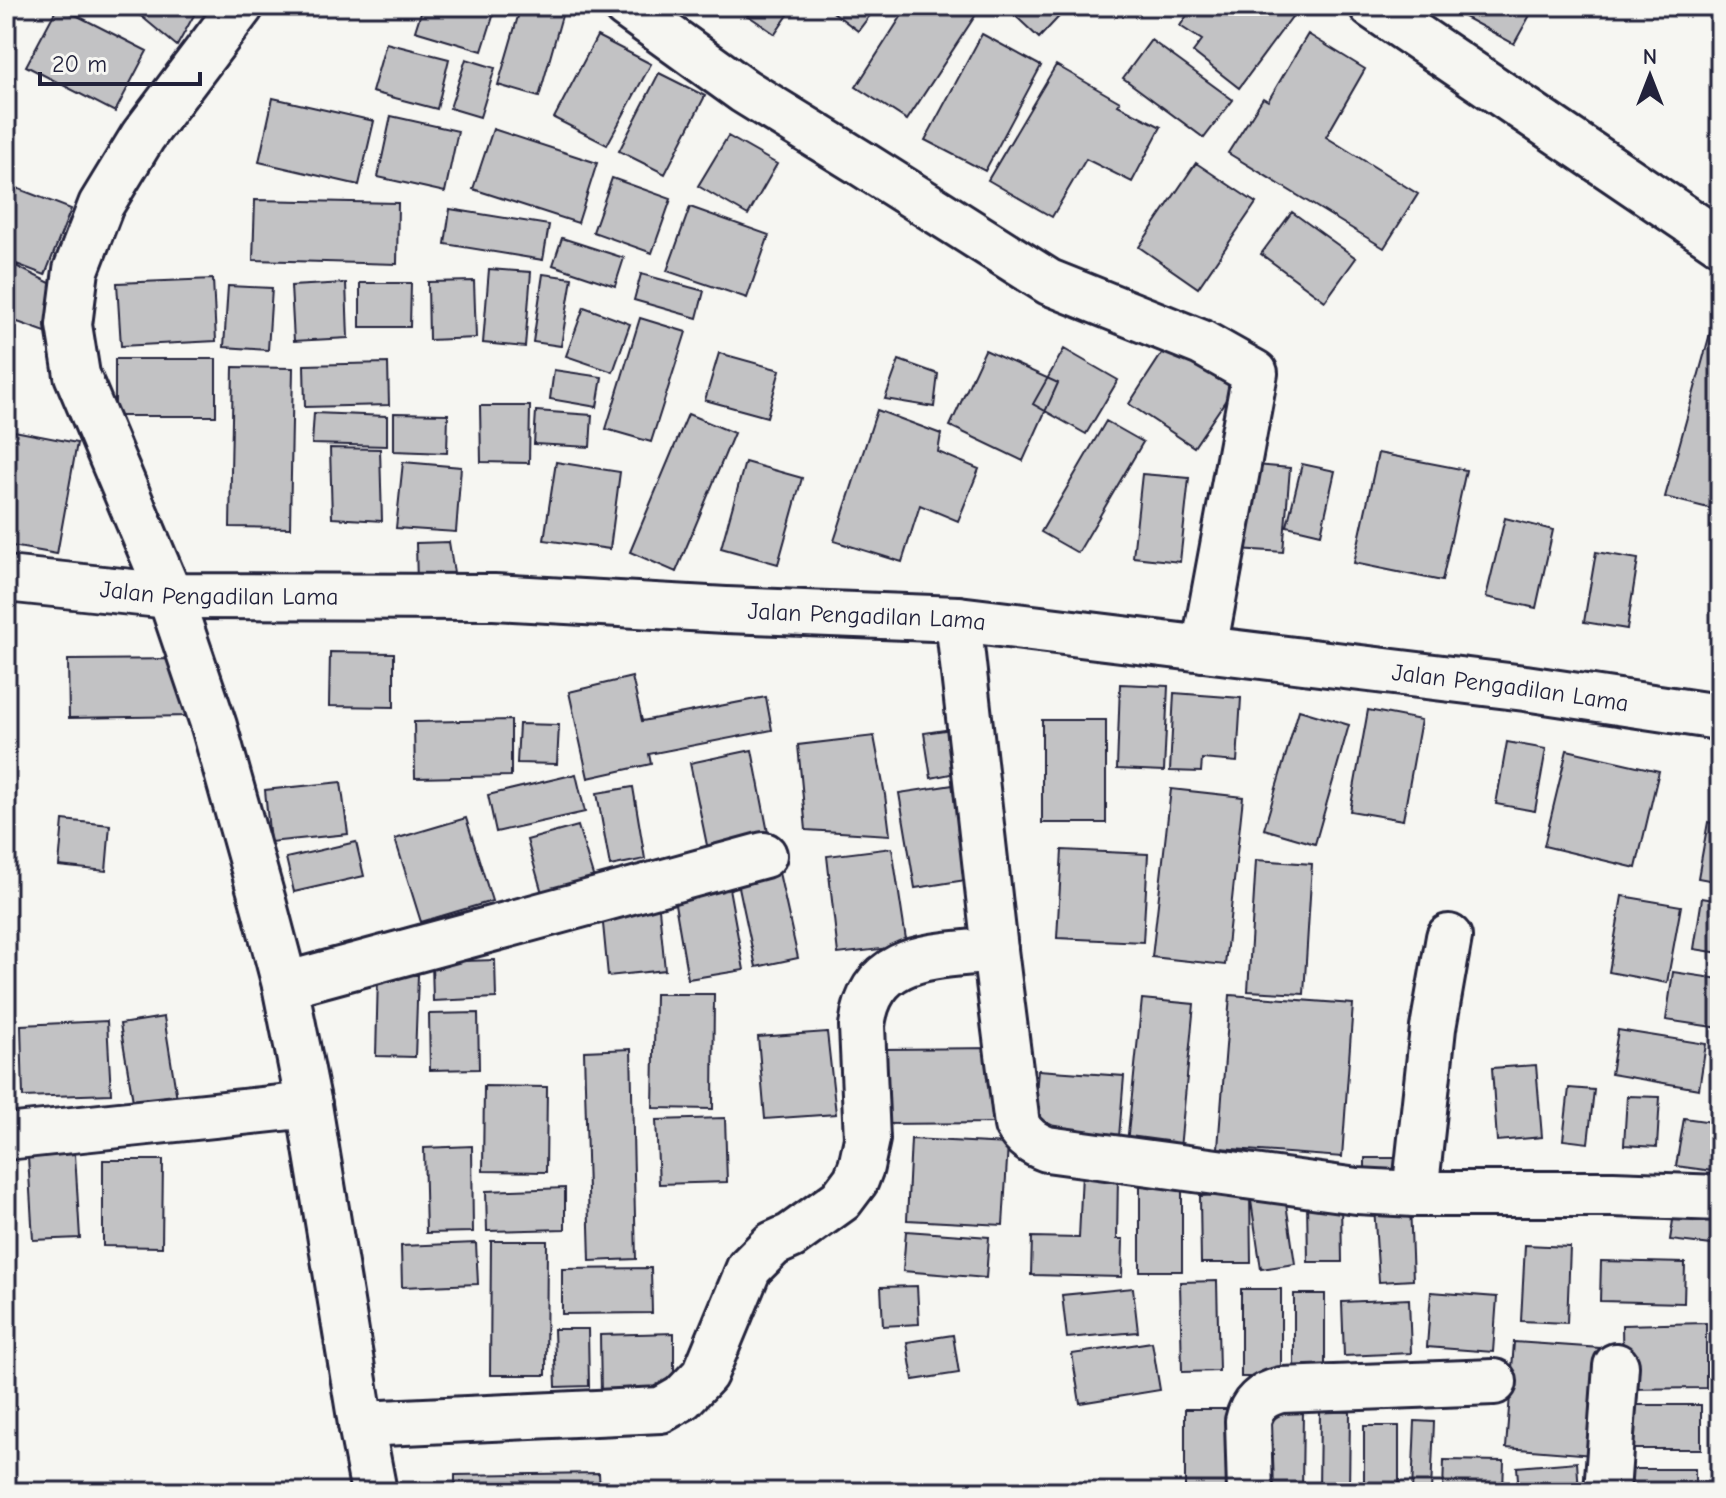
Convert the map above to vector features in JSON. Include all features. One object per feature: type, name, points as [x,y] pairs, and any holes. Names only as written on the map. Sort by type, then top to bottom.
[{"type":"street","points":[[241,6],[143,136],[101,205],[76,270],[69,325],[77,375],[170,596],[214,726],[285,985],[309,1105],[374,1492]]},
{"type":"street","points":[[626,6],[744,91],[1049,282],[1202,343],[1255,373],[1204,649]]},
{"type":"street","points":[[1372,6],[1720,242]]},
{"type":"street","name":"Jalan Pengadilan Lama","points":[[6,579],[170,596],[494,597],[958,619],[1717,712]]},
{"type":"street","points":[[958,619],[1017,1125],[1028,1139],[1047,1149],[1342,1189],[1415,1194],[1613,1194],[1720,1198]]},
{"type":"street","points":[[285,985],[764,855]]},
{"type":"street","points":[[1415,1194],[1433,1028],[1449,937]]},
{"type":"street","points":[[361,1424],[661,1410],[682,1398],[705,1374],[749,1268],[759,1255],[841,1200],[856,1180],[867,1139],[862,1026],[871,995],[884,977],[905,963],[995,950]]},
{"type":"street","points":[[6,1137],[309,1105]]},
{"type":"street","points":[[1607,1492],[1616,1366]]},
{"type":"street","points":[[1250,1492],[1250,1411],[1258,1400],[1272,1392],[1494,1382]]},
{"type":"building","points":[[58,6],[147,51],[115,112],[26,66]]},
{"type":"building","points":[[129,6],[199,6],[177,46]]},
{"type":"building","points":[[423,6],[496,7],[482,51],[415,31]]},
{"type":"building","points":[[521,6],[541,6],[563,12],[539,97],[498,85]]},
{"type":"building","points":[[734,6],[794,6],[775,34]]},
{"type":"building","points":[[825,6],[877,6],[858,31]]},
{"type":"building","points":[[908,6],[959,6],[975,16],[907,120],[856,87]]},
{"type":"building","points":[[1008,6],[1069,6],[1039,38]]},
{"type":"building","points":[[1193,6],[1300,6],[1239,88],[1193,52],[1202,40],[1180,26]]},
{"type":"building","points":[[1444,6],[1535,6],[1514,44]]},
{"type":"building","points":[[982,34],[1041,66],[985,171],[925,140]]},
{"type":"building","points":[[1308,34],[1365,69],[1326,137],[1418,194],[1384,248],[1228,153],[1263,98],[1268,101]]},
{"type":"building","points":[[597,36],[651,64],[607,145],[554,118]]},
{"type":"building","points":[[1151,40],[1233,100],[1204,138],[1123,78]]},
{"type":"building","points":[[386,43],[449,59],[437,109],[372,92]]},
{"type":"building","points":[[466,59],[495,68],[480,117],[450,108]]},
{"type":"building","points":[[1056,65],[1120,102],[1118,105],[1161,127],[1132,182],[1086,159],[1052,217],[988,180]]},
{"type":"building","points":[[659,73],[705,96],[665,174],[619,151]]},
{"type":"building","points":[[273,98],[374,121],[359,185],[259,162]]},
{"type":"building","points":[[391,116],[458,131],[445,192],[378,177]]},
{"type":"building","points":[[493,129],[597,163],[578,223],[473,189]]},
{"type":"building","points":[[728,136],[777,164],[748,215],[698,186]]},
{"type":"building","points":[[1196,163],[1256,203],[1198,288],[1139,247]]},
{"type":"building","points":[[612,178],[671,199],[652,253],[593,232]]},
{"type":"building","points":[[6,184],[71,209],[45,275],[6,260]]},
{"type":"building","points":[[255,200],[398,203],[397,264],[253,260]]},
{"type":"building","points":[[690,207],[769,235],[747,298],[667,271]]},
{"type":"building","points":[[450,209],[549,225],[543,260],[445,244]]},
{"type":"building","points":[[1292,212],[1356,258],[1325,301],[1261,254]]},
{"type":"building","points":[[562,238],[624,258],[615,286],[553,265]]},
{"type":"building","points":[[6,261],[58,287],[48,333],[12,320],[6,330]]},
{"type":"building","points":[[489,269],[531,272],[525,347],[483,343]]},
{"type":"building","points":[[543,274],[572,278],[561,346],[533,342]]},
{"type":"building","points":[[641,274],[704,291],[697,318],[634,300]]},
{"type":"building","points":[[213,279],[216,341],[121,346],[117,283]]},
{"type":"building","points":[[474,281],[476,338],[429,340],[428,282]]},
{"type":"building","points":[[346,283],[348,338],[294,341],[291,286]]},
{"type":"building","points":[[360,283],[411,283],[410,327],[360,327]]},
{"type":"building","points":[[228,286],[272,288],[268,350],[224,347]]},
{"type":"building","points":[[584,307],[630,324],[613,372],[566,356]]},
{"type":"building","points":[[640,318],[686,332],[651,442],[606,429]]},
{"type":"building","points":[[1714,319],[1720,321],[1720,511],[1665,497]]},
{"type":"building","points":[[1172,338],[1238,382],[1194,447],[1129,404]]},
{"type":"building","points":[[1064,349],[1118,380],[1086,434],[1033,404]]},
{"type":"building","points":[[985,350],[1058,383],[1023,461],[950,426]]},
{"type":"building","points":[[719,353],[780,370],[767,417],[705,400]]},
{"type":"building","points":[[115,359],[216,359],[216,416],[115,416]]},
{"type":"building","points":[[899,360],[938,374],[934,407],[885,399]]},
{"type":"building","points":[[388,363],[389,405],[305,407],[304,365]]},
{"type":"building","points":[[233,367],[293,368],[290,528],[230,527]]},
{"type":"building","points":[[554,370],[602,377],[597,407],[550,399]]},
{"type":"building","points":[[480,406],[530,406],[529,463],[481,462]]},
{"type":"building","points":[[877,410],[941,434],[938,452],[979,469],[958,521],[920,505],[902,562],[834,541]]},
{"type":"building","points":[[536,411],[592,415],[590,447],[534,444]]},
{"type":"building","points":[[314,413],[387,416],[387,446],[312,444]]},
{"type":"building","points":[[394,413],[448,414],[447,453],[394,451]]},
{"type":"building","points":[[688,414],[734,433],[676,572],[630,552]]},
{"type":"building","points":[[1106,421],[1143,442],[1078,553],[1041,532]]},
{"type":"building","points":[[9,430],[77,443],[57,554],[6,545],[6,448]]},
{"type":"building","points":[[330,448],[380,449],[382,521],[332,518]]},
{"type":"building","points":[[1378,453],[1466,470],[1442,581],[1354,563]]},
{"type":"building","points":[[403,462],[461,467],[456,532],[396,528]]},
{"type":"building","points":[[556,462],[620,472],[610,549],[544,540]]},
{"type":"building","points":[[745,462],[802,478],[778,564],[721,548]]},
{"type":"building","points":[[1245,464],[1290,468],[1283,552],[1238,549]]},
{"type":"building","points":[[1302,464],[1335,471],[1321,534],[1287,526]]},
{"type":"building","points":[[1142,474],[1189,478],[1180,562],[1133,557]]},
{"type":"building","points":[[1505,518],[1553,530],[1536,608],[1486,597]]},
{"type":"building","points":[[449,542],[456,585],[417,584],[416,543]]},
{"type":"building","points":[[1596,552],[1638,559],[1627,629],[1584,622]]},
{"type":"building","points":[[330,652],[394,653],[394,707],[329,706]]},
{"type":"building","points":[[190,659],[191,716],[69,718],[68,660]]},
{"type":"building","points":[[632,677],[642,721],[766,697],[772,730],[649,754],[651,764],[588,778],[569,692]]},
{"type":"building","points":[[1120,684],[1168,686],[1164,771],[1117,769]]},
{"type":"building","points":[[1174,693],[1241,698],[1237,762],[1202,759],[1201,772],[1170,771]]},
{"type":"building","points":[[1299,710],[1349,725],[1315,844],[1264,829]]},
{"type":"building","points":[[1368,710],[1421,720],[1403,820],[1350,811]]},
{"type":"building","points":[[511,720],[511,776],[415,778],[414,722]]},
{"type":"building","points":[[1042,720],[1106,720],[1106,823],[1042,823]]},
{"type":"building","points":[[519,724],[559,725],[557,764],[517,763]]},
{"type":"building","points":[[959,728],[965,771],[931,778],[924,733]]},
{"type":"building","points":[[874,736],[890,835],[806,830],[798,745]]},
{"type":"building","points":[[1507,742],[1546,749],[1535,811],[1496,804]]},
{"type":"building","points":[[752,750],[770,843],[709,855],[690,763]]},
{"type":"building","points":[[1567,750],[1659,771],[1636,868],[1544,846]]},
{"type":"building","points":[[576,774],[585,812],[496,832],[488,795]]},
{"type":"building","points":[[341,782],[348,834],[270,842],[265,790]]},
{"type":"building","points":[[960,784],[972,879],[915,888],[899,793]]},
{"type":"building","points":[[633,787],[645,859],[610,866],[597,793]]},
{"type":"building","points":[[1171,789],[1243,797],[1225,965],[1152,957]]},
{"type":"building","points":[[466,818],[492,901],[421,922],[395,839]]},
{"type":"building","points":[[63,820],[110,825],[106,871],[59,866]]},
{"type":"building","points":[[1708,822],[1720,825],[1720,882],[1698,878]]},
{"type":"building","points":[[578,826],[594,879],[542,893],[527,840]]},
{"type":"building","points":[[356,842],[364,876],[294,892],[286,858]]},
{"type":"building","points":[[892,848],[907,946],[838,954],[827,856]]},
{"type":"building","points":[[1062,850],[1148,854],[1143,942],[1057,938]]},
{"type":"building","points":[[776,859],[798,958],[756,967],[735,868]]},
{"type":"building","points":[[1256,860],[1312,864],[1304,994],[1248,991]]},
{"type":"building","points":[[729,888],[744,970],[688,979],[674,898]]},
{"type":"building","points":[[1622,896],[1681,906],[1667,983],[1609,972]]},
{"type":"building","points":[[658,898],[665,970],[608,976],[601,903]]},
{"type":"building","points":[[1702,898],[1720,901],[1720,953],[1694,949]]},
{"type":"building","points":[[495,960],[496,998],[433,1001],[432,962]]},
{"type":"building","points":[[1673,972],[1720,979],[1720,1028],[1666,1020]]},
{"type":"building","points":[[378,974],[418,975],[415,1057],[376,1056]]},
{"type":"building","points":[[655,994],[714,994],[713,1109],[653,1108]]},
{"type":"building","points":[[1230,995],[1353,1004],[1342,1157],[1218,1148]]},
{"type":"building","points":[[1142,999],[1194,1004],[1179,1159],[1126,1153]]},
{"type":"building","points":[[478,1013],[479,1069],[430,1070],[429,1014]]},
{"type":"building","points":[[164,1017],[178,1105],[135,1113],[120,1024]]},
{"type":"building","points":[[107,1021],[111,1094],[23,1097],[21,1025]]},
{"type":"building","points":[[1618,1030],[1706,1044],[1699,1089],[1611,1074]]},
{"type":"building","points":[[827,1032],[836,1114],[765,1119],[758,1037]]},
{"type":"building","points":[[999,1048],[1000,1123],[882,1124],[881,1049]]},
{"type":"building","points":[[631,1049],[636,1259],[590,1261],[584,1051]]},
{"type":"building","points":[[1536,1065],[1542,1137],[1497,1141],[1492,1068]]},
{"type":"building","points":[[1038,1070],[1124,1076],[1119,1137],[1033,1130]]},
{"type":"building","points":[[484,1086],[547,1087],[546,1172],[483,1171]]},
{"type":"building","points":[[1569,1088],[1594,1090],[1588,1143],[1563,1140]]},
{"type":"building","points":[[1627,1096],[1660,1097],[1657,1147],[1624,1145]]},
{"type":"building","points":[[725,1118],[727,1182],[659,1184],[656,1120]]},
{"type":"building","points":[[1684,1118],[1720,1123],[1720,1172],[1676,1166]]},
{"type":"building","points":[[911,1139],[1008,1144],[1003,1225],[907,1220]]},
{"type":"building","points":[[472,1146],[473,1232],[426,1233],[424,1148]]},
{"type":"building","points":[[75,1154],[80,1238],[33,1240],[28,1157]]},
{"type":"building","points":[[1365,1158],[1404,1158],[1404,1187],[1365,1187]]},
{"type":"building","points":[[103,1160],[163,1160],[162,1247],[103,1246]]},
{"type":"building","points":[[1140,1171],[1182,1171],[1182,1271],[1140,1271]]},
{"type":"building","points":[[1082,1173],[1118,1175],[1117,1239],[1123,1239],[1122,1277],[1031,1275],[1032,1237],[1079,1238]]},
{"type":"building","points":[[565,1188],[565,1229],[487,1231],[486,1191]]},
{"type":"building","points":[[1284,1190],[1295,1264],[1261,1269],[1250,1194]]},
{"type":"building","points":[[1250,1194],[1251,1263],[1201,1263],[1200,1196]]},
{"type":"building","points":[[1307,1200],[1341,1200],[1342,1262],[1308,1262]]},
{"type":"building","points":[[1410,1204],[1413,1280],[1379,1282],[1374,1206]]},
{"type":"building","points":[[1675,1207],[1720,1212],[1720,1246],[1670,1240]]},
{"type":"building","points":[[906,1231],[989,1237],[986,1278],[903,1271]]},
{"type":"building","points":[[491,1241],[547,1241],[546,1375],[490,1375]]},
{"type":"building","points":[[476,1243],[478,1284],[402,1287],[401,1246]]},
{"type":"building","points":[[1525,1245],[1570,1247],[1567,1323],[1521,1321]]},
{"type":"building","points":[[1601,1261],[1685,1263],[1684,1303],[1600,1301]]},
{"type":"building","points":[[651,1268],[652,1313],[562,1314],[562,1269]]},
{"type":"building","points":[[1217,1281],[1219,1371],[1182,1372],[1180,1282]]},
{"type":"building","points":[[917,1286],[919,1324],[883,1326],[881,1287]]},
{"type":"building","points":[[1133,1288],[1138,1332],[1067,1338],[1062,1295]]},
{"type":"building","points":[[1241,1289],[1281,1289],[1281,1377],[1241,1377]]},
{"type":"building","points":[[1431,1292],[1497,1297],[1493,1352],[1427,1347]]},
{"type":"building","points":[[1294,1294],[1325,1294],[1325,1380],[1294,1380]]},
{"type":"building","points":[[1409,1299],[1411,1353],[1344,1356],[1342,1302]]},
{"type":"building","points":[[1706,1323],[1706,1388],[1623,1389],[1622,1325]]},
{"type":"building","points":[[554,1329],[588,1329],[589,1386],[556,1387]]},
{"type":"building","points":[[674,1333],[674,1393],[601,1394],[600,1335]]},
{"type":"building","points":[[953,1335],[959,1373],[913,1380],[907,1342]]},
{"type":"building","points":[[1152,1342],[1160,1390],[1080,1403],[1072,1354]]},
{"type":"building","points":[[1514,1342],[1600,1348],[1593,1455],[1506,1448]]},
{"type":"building","points":[[1618,1405],[1701,1405],[1701,1449],[1618,1449]]},
{"type":"building","points":[[1257,1408],[1303,1409],[1302,1492],[1256,1492]]},
{"type":"building","points":[[1185,1409],[1235,1409],[1235,1492],[1185,1492]]},
{"type":"building","points":[[1320,1411],[1350,1412],[1349,1492],[1319,1492]]},
{"type":"building","points":[[1415,1421],[1434,1422],[1431,1492],[1412,1492]]},
{"type":"building","points":[[1364,1426],[1399,1426],[1399,1492],[1364,1492]]},
{"type":"building","points":[[1444,1460],[1504,1461],[1503,1492],[1443,1492]]},
{"type":"building","points":[[1577,1462],[1579,1492],[1519,1492],[1517,1467]]},
{"type":"building","points":[[1620,1469],[1695,1469],[1695,1492],[1620,1492]]},
{"type":"building","points":[[599,1473],[600,1492],[455,1492],[455,1475]]}]
